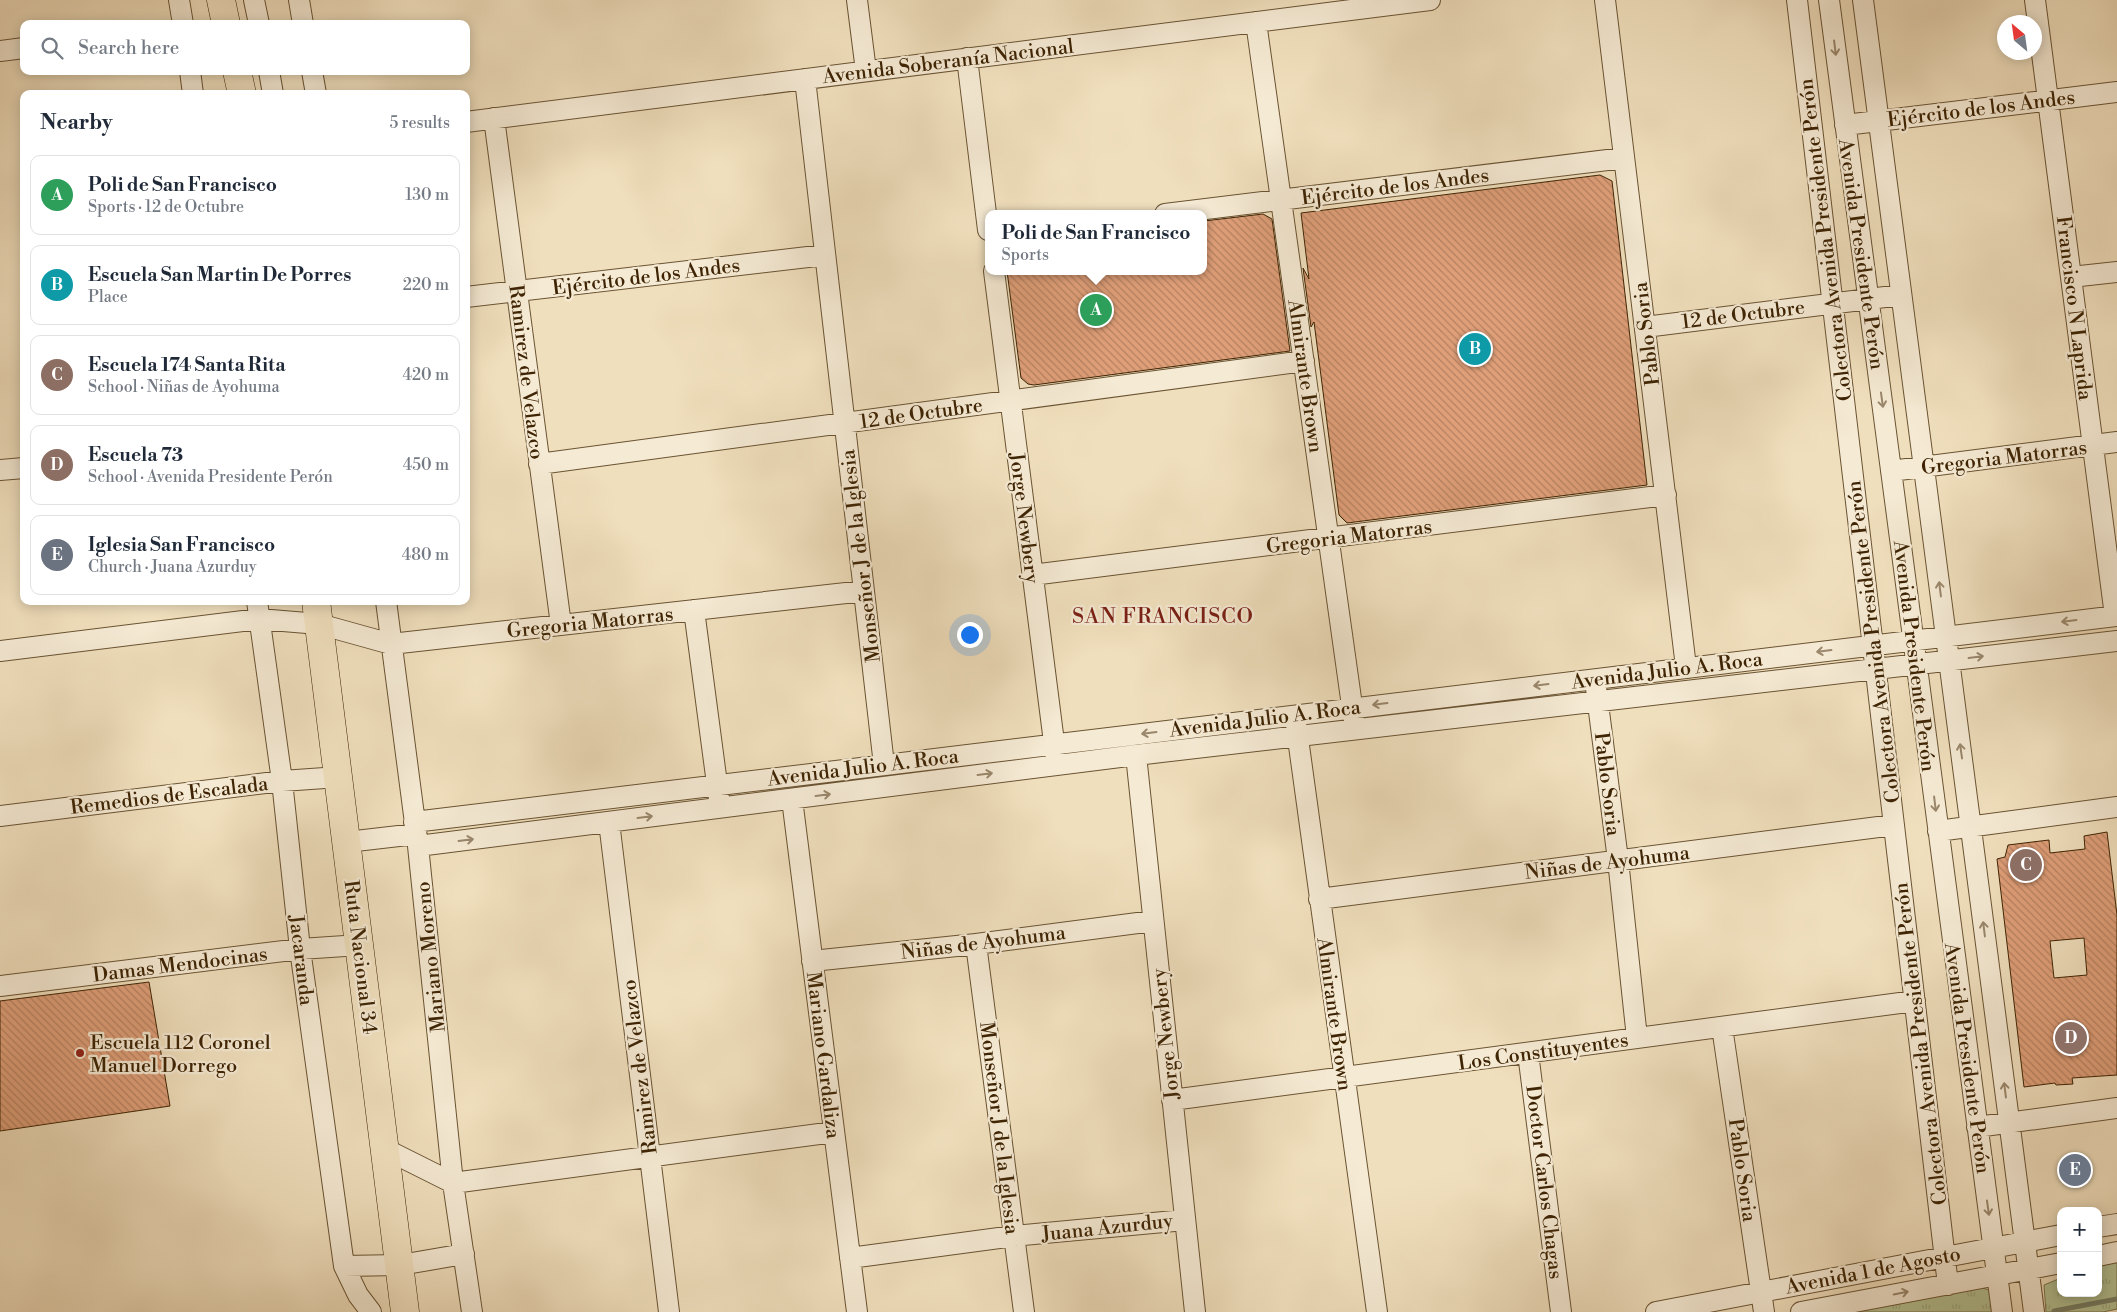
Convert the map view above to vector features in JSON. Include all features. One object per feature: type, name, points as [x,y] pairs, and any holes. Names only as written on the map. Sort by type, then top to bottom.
[{"type":"highway","points":[[221,0],[225,20]]},
{"type":"highway","points":[[238,75],[241,90]]},
{"type":"highway","name":"Ruta Nacional 34","points":[[318,613],[405,1312]]},
{"type":"street","points":[[179,0],[182,20]]},
{"type":"street","points":[[254,0],[258,20]]},
{"type":"street","points":[[298,0],[302,20]]},
{"type":"street","points":[[857,0],[866,71]]},
{"type":"street","name":"Avenida Soberanía Nacional","points":[[470,121],[1408,1],[1430,0]]},
{"type":"street","name":"Pablo Soria","points":[[1605,0],[1686,667]]},
{"type":"street","name":"Colectora Avenida Presidente Perón","points":[[1797,0],[1948,1284]]},
{"type":"street","name":"Avenida Presidente Perón","points":[[1829,0],[2002,1312]]},
{"type":"street","name":"Avenida Presidente Perón","points":[[1863,0],[2034,1312]]},
{"type":"street","name":"Francisco N Laprida","points":[[2035,0],[2116,616]]},
{"type":"street","name":"Almirante Brown","points":[[1256,22],[1356,730]]},
{"type":"street","points":[[0,51],[20,48]]},
{"type":"street","points":[[967,58],[986,210]]},
{"type":"street","points":[[191,75],[192,90]]},
{"type":"street","points":[[270,75],[272,90]]},
{"type":"street","points":[[313,75],[315,90]]},
{"type":"street","name":"Monseñor J de la Iglesia","points":[[805,79],[884,765]]},
{"type":"street","name":"Ejército de los Andes","points":[[1845,125],[2117,92]]},
{"type":"street","name":"Ramirez de Velazco","points":[[494,118],[561,625]]},
{"type":"street","name":"Ejército de los Andes","points":[[1199,210],[1624,158]]},
{"type":"street","name":"Ejército de los Andes","points":[[470,297],[825,255]]},
{"type":"street","points":[[2071,277],[2117,272]]},
{"type":"street","name":"Jorge Newbery","points":[[994,275],[1057,765]]},
{"type":"street","name":"12 de Octubre","points":[[1645,327],[1901,295]]},
{"type":"street","name":"12 de Octubre","points":[[539,464],[1304,361]]},
{"type":"street","name":"Gregoria Matorras","points":[[1891,471],[2117,442]]},
{"type":"street","points":[[0,470],[20,468]]},
{"type":"street","name":"Gregoria Matorras","points":[[1032,575],[1666,495]]},
{"type":"street","name":"Gregoria Matorras","points":[[0,651],[258,610],[318,613],[391,644],[864,590]]},
{"type":"street","name":"Mariano Moreno","points":[[386,605],[416,834],[453,1183],[472,1312]]},
{"type":"street","name":"Jacaranda","points":[[258,610],[282,781],[300,949],[344,1266],[358,1295],[371,1312]]},
{"type":"street","points":[[694,610],[720,808]]},
{"type":"street","name":"Avenida Julio A. Roca","points":[[416,834],[717,785],[2116,616]]},
{"type":"street","name":"Avenida Julio A. Roca","points":[[416,834],[609,822],[1136,755],[2117,641]]},
{"type":"street","name":"Pablo Soria","points":[[1595,678],[1618,860],[1637,1038]]},
{"type":"street","name":"Almirante Brown","points":[[1294,715],[1377,1312]]},
{"type":"street","name":"Jorge Newbery","points":[[1136,755],[1195,1312]]},
{"type":"street","name":"Remedios de Escalada","points":[[0,816],[282,781],[339,777]]},
{"type":"street","name":"Mariano Gardaliza","points":[[792,799],[857,1312]]},
{"type":"street","points":[[1938,831],[2117,807]]},
{"type":"street","name":"Ramirez de Velazco","points":[[609,822],[669,1312]]},
{"type":"street","name":"Niñas de Ayohuma","points":[[1319,899],[1894,825]]},
{"type":"street","points":[[347,842],[416,834]]},
{"type":"street","name":"Niñas de Ayohuma","points":[[812,961],[976,944],[1153,921]]},
{"type":"street","name":"Monseñor J de la Iglesia","points":[[976,944],[1024,1312]]},
{"type":"street","name":"Damas Mendocinas","points":[[0,986],[300,949],[360,945]]},
{"type":"street","name":"Los Constituyentes","points":[[1172,1100],[1915,1001]]},
{"type":"street","name":"Pablo Soria","points":[[1722,1027],[1764,1312]]},
{"type":"street","name":"Doctor Carlos Chagas","points":[[1528,1053],[1561,1312]]},
{"type":"street","points":[[1978,1127],[2117,1108]]},
{"type":"street","points":[[385,1148],[453,1183],[834,1132]]},
{"type":"street","name":"Juana Azurduy","points":[[850,1258],[1014,1236],[1185,1220]]},
{"type":"street","points":[[2102,1226],[2117,1224]]},
{"type":"street","name":"Avenida 1 de Agosto","points":[[1656,1312],[2057,1235]]},
{"type":"street","points":[[2102,1255],[2117,1252]]},
{"type":"street","points":[[344,1266],[400,1266],[464,1254]]},
{"type":"street","name":"Avenida 1 de Agosto","points":[[1801,1312],[2057,1265]]},
{"type":"green space","points":[[2117,1262],[2117,1309],[2103,1312],[2046,1312],[2044,1285],[2057,1280],[2057,1297],[2102,1297],[2102,1265]]},
{"type":"green space","points":[[1976,1286],[1989,1290],[1995,1312],[1841,1312]]},
{"type":"building","points":[[1600,175],[1612,181],[1647,485],[1347,523],[1339,515],[1314,322],[1311,327],[1303,268],[1309,279],[1301,213]]},
{"type":"building","points":[[1263,214],[1272,219],[1290,351],[1034,385],[1028,384],[1021,378],[1008,275],[1207,275],[1207,221]]},
{"type":"building","points":[[2107,832],[2117,915],[2117,1075],[2072,1078],[2073,1084],[2056,1085],[2055,1083],[2024,1087],[1997,859],[2005,857],[2008,845],[2049,840],[2050,853],[2085,849],[2084,836]],"holes":[[[2084,938],[2087,975],[2054,978],[2050,941]]]},
{"type":"building","name":"Escuela 112 Coronel Manuel Dorrego","points":[[149,982],[170,1106],[0,1131],[0,1001]]},
{"type":"waterway","points":[[2054,1311],[2117,1299]]},
{"type":"place","name":"Poli de San Francisco","points":[[1096,310]]},
{"type":"place","name":"Escuela San Martin De Porres","points":[[1475,349]]},
{"type":"place","name":"Escuela 174 Santa Rita","points":[[2026,865]]},
{"type":"place","name":"Escuela 73","points":[[2071,1038]]},
{"type":"place","name":"Escuela 112 Coronel Manuel Dorrego","points":[[80,1053]]},
{"type":"place","name":"Iglesia San Francisco","points":[[2075,1170]]},
{"type":"district","name":"SAN FRANCISCO","points":[[1163,616]]}]
